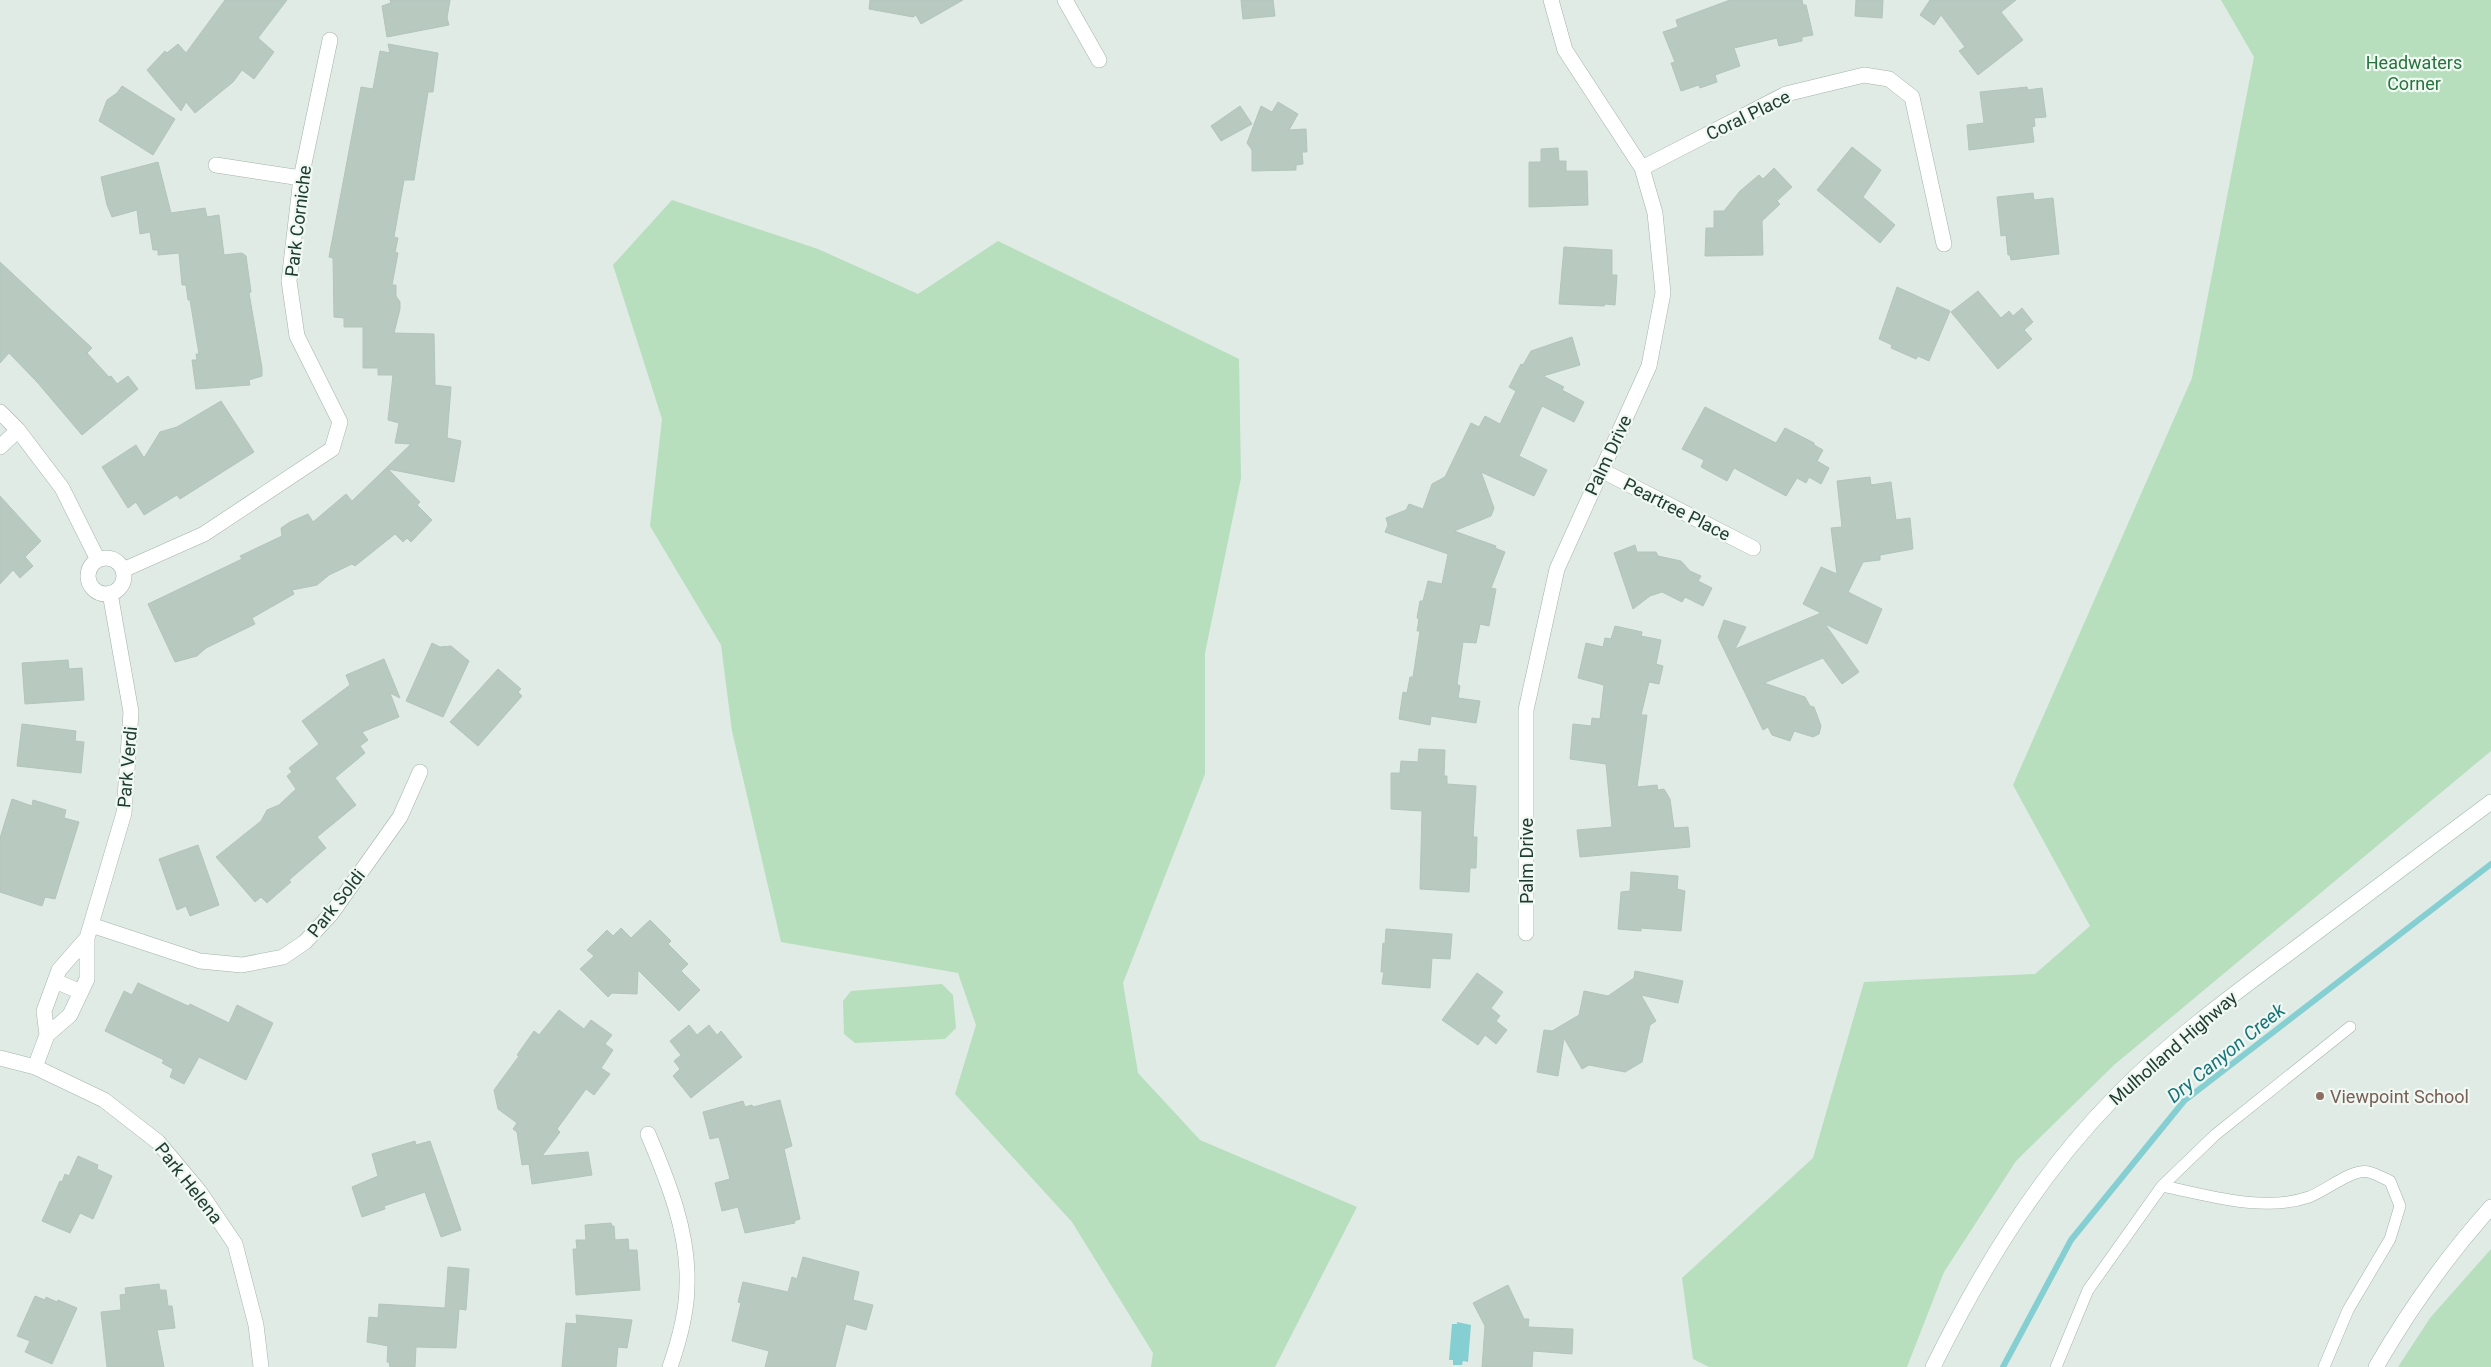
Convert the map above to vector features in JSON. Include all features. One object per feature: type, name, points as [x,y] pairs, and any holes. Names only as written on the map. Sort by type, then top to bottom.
[{"type":"street","points":[[1065,0],[1099,60]]},
{"type":"street","name":"Palm Drive","points":[[1526,933],[1526,710],[1557,569],[1649,366],[1662,293],[1655,212],[1642,168],[1565,50],[1550,0]]},
{"type":"street","name":"Park Corniche","points":[[123,570],[204,534],[332,449],[340,422],[297,336],[289,281],[301,178],[330,40]]},
{"type":"street","name":"Coral Place","points":[[1642,168],[1786,94],[1864,75],[1890,80],[1912,98],[1944,244]]},
{"type":"street","points":[[216,166],[301,178]]},
{"type":"street","points":[[0,412],[18,430],[62,488],[98,560]]},
{"type":"street","points":[[0,447],[18,430]]},
{"type":"street","name":"Peartree Place","points":[[1601,470],[1753,548]]},
{"type":"street","points":[[110,558],[116,560],[123,570],[124,582],[110,593],[95,590],[89,580],[90,569],[98,560],[110,558]]},
{"type":"street","name":"Park Verdi","points":[[47,1035],[70,1015],[87,979],[89,932],[124,813],[131,712],[110,593]]},
{"type":"street","name":"Park Soldi","points":[[89,932],[200,961],[242,965],[283,957],[306,942],[331,914],[400,817],[420,772]]},
{"type":"street","name":"Mulholland Highway","points":[[1933,1367],[1962,1308],[1996,1249],[2061,1159],[2113,1099],[2203,1019],[2491,802]]},
{"type":"street","name":"Park Verdi","points":[[35,1067],[47,1035],[44,1011],[59,970],[89,932]]},
{"type":"street","points":[[55,981],[81,992]]},
{"type":"street","name":"Park Helena","points":[[0,1058],[35,1067],[104,1100],[158,1142],[199,1191],[235,1244],[256,1325],[261,1367]]},
{"type":"street","points":[[648,1134],[659,1160],[683,1235],[687,1285],[680,1335],[670,1367]]},
{"type":"street","points":[[2376,1367],[2396,1332],[2460,1242],[2491,1207]]},
{"type":"lane","points":[[2056,1367],[2088,1290],[2162,1186],[2215,1135],[2350,1027]]},
{"type":"lane","points":[[2162,1186],[2240,1201],[2277,1205],[2310,1197],[2354,1174],[2368,1171],[2390,1181],[2400,1206],[2390,1239],[2348,1310],[2324,1367]]},
{"type":"green space","name":"Headwaters Corner","points":[[2221,0],[2491,0],[2491,751],[2114,1065],[2016,1161],[1944,1272],[1907,1367],[1709,1367],[1693,1359],[1682,1278],[1813,1158],[1864,982],[2035,974],[2090,926],[2013,785],[2192,378],[2254,57]]},
{"type":"green space","points":[[672,200],[818,249],[918,294],[998,241],[1239,359],[1241,478],[1205,653],[1205,774],[1123,983],[1138,1073],[1200,1140],[1357,1207],[1275,1367],[1151,1367],[1153,1353],[1072,1222],[955,1094],[976,1025],[958,973],[781,942],[732,731],[721,645],[650,526],[662,419],[613,265]]},
{"type":"green space","points":[[942,984],[953,995],[956,1028],[945,1039],[855,1043],[844,1034],[843,1001],[851,991]]},
{"type":"green space","points":[[2491,1249],[2491,1367],[2398,1367],[2430,1318]]},
{"type":"water","points":[[1457,1322],[1471,1325],[1468,1362],[1463,1361],[1462,1365],[1453,1365],[1453,1360],[1449,1360],[1452,1324],[1457,1324]]},
{"type":"building","points":[[225,0],[287,0],[258,38],[274,52],[254,79],[242,70],[233,82],[195,113],[186,102],[181,111],[147,70],[165,51],[167,53],[178,44],[186,53]]},
{"type":"building","points":[[390,0],[450,0],[447,18],[449,25],[387,37],[382,6],[391,3]]},
{"type":"building","points":[[870,0],[963,0],[921,24],[916,15],[913,17],[869,9]]},
{"type":"building","points":[[1241,0],[1273,0],[1275,16],[1243,19]]},
{"type":"building","points":[[1730,0],[1802,0],[1803,5],[1806,5],[1813,35],[1802,37],[1802,41],[1779,46],[1777,38],[1734,48],[1740,66],[1715,75],[1717,82],[1700,88],[1699,85],[1681,91],[1671,63],[1675,62],[1663,32],[1678,27],[1676,20]]},
{"type":"building","points":[[1856,0],[1883,0],[1882,18],[1855,16]]},
{"type":"building","points":[[1930,0],[2016,0],[2001,12],[2023,40],[1978,75],[1959,51],[1965,47],[1941,15],[1934,25],[1920,15]]},
{"type":"building","points":[[388,44],[438,53],[433,92],[428,92],[414,180],[404,180],[394,237],[398,238],[395,252],[398,253],[392,285],[396,285],[396,296],[400,302],[394,333],[434,334],[435,385],[451,387],[447,438],[461,441],[454,482],[388,469],[420,502],[417,505],[432,520],[411,542],[407,538],[403,542],[395,534],[355,566],[352,564],[329,575],[317,585],[292,590],[294,594],[252,618],[255,624],[206,648],[197,656],[175,662],[148,604],[242,559],[240,556],[282,536],[281,528],[290,522],[308,514],[313,522],[346,494],[352,501],[411,444],[395,443],[399,423],[388,420],[393,375],[378,375],[378,368],[363,368],[363,327],[344,327],[344,318],[334,317],[333,258],[329,257],[361,87],[373,89],[380,51],[390,53]]},
{"type":"building","points":[[122,86],[175,119],[153,155],[99,121],[107,100],[117,93]]},
{"type":"building","points":[[2027,87],[2028,90],[2042,88],[2046,117],[2034,118],[2035,126],[2032,127],[2034,142],[1969,150],[1967,125],[1984,123],[1980,92]]},
{"type":"building","points":[[1278,102],[1298,114],[1289,130],[1306,129],[1307,152],[1302,152],[1303,164],[1296,165],[1296,170],[1252,171],[1252,150],[1247,143],[1261,106],[1272,112]]},
{"type":"building","points":[[1240,106],[1252,124],[1221,141],[1211,126]]},
{"type":"building","points":[[1852,147],[1881,170],[1863,197],[1895,225],[1880,243],[1817,190]]},
{"type":"building","points":[[1558,148],[1559,161],[1566,161],[1566,171],[1587,171],[1588,205],[1529,207],[1529,162],[1541,162],[1541,149]]},
{"type":"building","points":[[158,162],[171,213],[205,208],[207,217],[219,215],[224,255],[242,253],[246,256],[251,292],[249,293],[262,368],[262,376],[249,380],[250,385],[196,389],[192,360],[197,360],[196,354],[199,354],[190,300],[188,300],[186,285],[182,285],[179,253],[158,255],[158,250],[153,250],[150,232],[140,234],[137,210],[112,217],[107,205],[101,177]]},
{"type":"building","points":[[1774,168],[1792,187],[1777,201],[1780,204],[1762,221],[1763,255],[1705,256],[1706,228],[1714,228],[1714,211],[1724,211],[1740,191],[1759,175],[1763,179]]},
{"type":"building","points":[[2033,193],[2034,200],[2053,198],[2059,254],[2011,260],[2010,255],[2008,255],[2006,235],[2001,236],[1997,197]]},
{"type":"building","points":[[1564,247],[1612,250],[1612,275],[1617,275],[1615,305],[1559,304]]},
{"type":"building","points":[[0,262],[92,348],[87,353],[109,377],[111,376],[117,384],[128,376],[138,389],[82,435],[37,382],[9,353],[0,363]]},
{"type":"building","points":[[1897,287],[1950,311],[1929,361],[1918,356],[1916,359],[1891,348],[1892,345],[1879,339]]},
{"type":"building","points":[[1978,291],[2001,318],[2009,311],[2013,316],[2022,308],[2033,322],[2024,330],[2032,339],[1998,369],[1951,312]]},
{"type":"building","points":[[1572,337],[1580,365],[1543,376],[1564,387],[1562,390],[1584,402],[1574,422],[1542,406],[1519,456],[1547,470],[1534,496],[1481,472],[1494,508],[1491,516],[1454,531],[1496,546],[1495,548],[1505,552],[1491,588],[1496,589],[1489,626],[1480,624],[1476,643],[1463,642],[1457,684],[1460,686],[1458,698],[1480,701],[1476,723],[1431,716],[1430,725],[1399,719],[1403,692],[1407,693],[1410,677],[1413,677],[1420,631],[1417,631],[1419,619],[1417,618],[1420,601],[1423,601],[1428,581],[1442,584],[1448,554],[1385,532],[1388,525],[1386,518],[1406,510],[1409,504],[1423,509],[1432,484],[1445,477],[1471,423],[1479,427],[1485,416],[1500,424],[1516,391],[1509,387],[1521,364],[1523,365],[1531,351]]},
{"type":"building","points":[[221,401],[254,452],[180,499],[177,495],[144,515],[136,502],[128,508],[102,467],[136,445],[144,458],[160,432],[177,427]]},
{"type":"building","points":[[1705,407],[1776,443],[1785,428],[1814,443],[1814,445],[1823,450],[1817,461],[1829,468],[1821,484],[1809,477],[1806,483],[1797,478],[1786,496],[1734,468],[1727,481],[1701,467],[1704,460],[1682,449]]},
{"type":"building","points":[[1870,477],[1871,485],[1891,482],[1896,520],[1910,518],[1913,549],[1880,555],[1880,560],[1863,562],[1848,592],[1882,609],[1867,644],[1825,624],[1859,672],[1842,684],[1823,658],[1764,683],[1805,697],[1810,706],[1814,707],[1821,726],[1819,734],[1813,737],[1794,731],[1790,741],[1772,735],[1768,727],[1763,730],[1718,637],[1724,620],[1746,627],[1735,649],[1821,613],[1803,604],[1821,567],[1837,574],[1831,528],[1842,527],[1837,481]]},
{"type":"building","points":[[0,496],[41,541],[25,557],[33,566],[20,578],[13,570],[0,584]]},
{"type":"building","points":[[1635,545],[1637,552],[1656,552],[1658,556],[1681,561],[1690,571],[1701,576],[1698,581],[1712,588],[1703,606],[1685,597],[1682,602],[1662,592],[1650,596],[1633,609],[1614,553]]},
{"type":"building","points":[[1615,626],[1642,632],[1641,636],[1661,640],[1656,664],[1663,666],[1659,684],[1649,682],[1641,715],[1647,715],[1637,787],[1657,785],[1658,790],[1664,789],[1670,799],[1674,828],[1688,827],[1690,847],[1580,857],[1577,830],[1612,827],[1606,764],[1570,759],[1573,724],[1591,726],[1592,718],[1600,719],[1604,685],[1578,678],[1586,643],[1603,647],[1605,638],[1611,639]]},
{"type":"building","points":[[432,643],[440,647],[451,646],[469,661],[443,717],[406,701]]},
{"type":"building","points":[[384,659],[400,698],[390,693],[399,717],[362,732],[368,740],[360,746],[365,753],[335,778],[356,805],[317,837],[326,848],[289,880],[291,882],[267,903],[261,897],[255,902],[216,857],[261,821],[267,810],[279,805],[296,789],[287,776],[292,772],[289,768],[319,744],[302,721],[350,685],[346,675]]},
{"type":"building","points":[[68,660],[69,669],[82,668],[84,700],[25,704],[22,663]]},
{"type":"building","points":[[498,669],[521,689],[518,692],[522,696],[478,746],[450,722]]},
{"type":"building","points":[[22,724],[76,731],[75,741],[84,742],[81,773],[17,766]]},
{"type":"building","points":[[1419,749],[1445,750],[1444,776],[1447,776],[1447,784],[1476,786],[1473,837],[1477,837],[1476,868],[1470,868],[1469,892],[1420,889],[1422,811],[1391,809],[1391,773],[1400,773],[1401,761],[1418,762]]},
{"type":"building","points":[[12,799],[32,806],[33,800],[66,810],[64,818],[79,822],[55,899],[45,897],[42,906],[0,892],[0,838]]},
{"type":"building","points":[[198,845],[219,905],[190,916],[186,906],[177,910],[159,859]]},
{"type":"building","points":[[1631,872],[1678,876],[1677,889],[1685,891],[1681,931],[1641,928],[1641,931],[1618,929],[1621,892],[1630,891]]},
{"type":"building","points":[[650,920],[671,941],[668,944],[688,964],[681,971],[700,990],[679,1011],[638,970],[637,994],[612,993],[608,997],[580,969],[594,956],[587,950],[607,930],[613,936],[621,928],[631,938]]},
{"type":"building","points":[[1386,929],[1452,934],[1450,959],[1432,958],[1430,988],[1382,984],[1384,972],[1381,972],[1383,943],[1385,944]]},
{"type":"building","points":[[1635,971],[1683,981],[1678,1003],[1641,995],[1656,1021],[1650,1025],[1642,1062],[1625,1072],[1589,1065],[1582,1069],[1564,1038],[1558,1076],[1537,1072],[1544,1030],[1552,1031],[1579,1015],[1584,991],[1608,996],[1634,978]]},
{"type":"building","points":[[1477,973],[1503,992],[1491,1008],[1500,1016],[1496,1021],[1507,1030],[1496,1044],[1485,1035],[1478,1045],[1442,1020]]},
{"type":"building","points":[[138,983],[188,1006],[190,1004],[229,1023],[237,1005],[273,1023],[246,1080],[199,1057],[184,1084],[170,1077],[173,1069],[162,1063],[164,1060],[105,1031],[124,991],[132,995]]},
{"type":"building","points":[[559,1010],[584,1029],[591,1020],[612,1035],[605,1044],[613,1050],[601,1068],[610,1074],[594,1095],[586,1089],[557,1129],[560,1132],[542,1156],[588,1152],[592,1175],[532,1184],[529,1164],[522,1165],[517,1132],[513,1129],[517,1123],[498,1109],[494,1090],[519,1056],[517,1055],[534,1031],[539,1035]]},
{"type":"building","points":[[689,1025],[697,1035],[709,1025],[717,1035],[721,1031],[742,1057],[691,1098],[673,1076],[680,1069],[674,1061],[681,1055],[670,1041]]},
{"type":"building","points":[[780,1100],[792,1146],[784,1149],[800,1219],[794,1221],[795,1223],[745,1233],[738,1207],[722,1211],[715,1183],[730,1179],[719,1137],[710,1139],[703,1112],[743,1101],[745,1107],[752,1105],[753,1107]]},
{"type":"building","points":[[415,1141],[416,1145],[430,1141],[461,1230],[441,1237],[425,1192],[384,1206],[385,1209],[362,1217],[352,1187],[378,1176],[372,1154]]},
{"type":"building","points":[[78,1156],[98,1165],[97,1169],[112,1176],[93,1219],[80,1213],[70,1233],[42,1221],[60,1181],[62,1182],[65,1174],[69,1176]]},
{"type":"building","points":[[611,1223],[614,1226],[615,1240],[628,1239],[629,1250],[637,1250],[640,1290],[576,1295],[573,1249],[577,1249],[576,1240],[586,1240],[585,1225]]},
{"type":"building","points":[[803,1257],[859,1272],[853,1300],[873,1305],[866,1330],[846,1324],[835,1367],[765,1367],[769,1351],[732,1341],[741,1303],[738,1302],[743,1282],[788,1292],[792,1277],[797,1279]]},
{"type":"building","points":[[448,1267],[469,1269],[466,1310],[459,1309],[456,1348],[416,1347],[415,1367],[390,1367],[389,1362],[387,1362],[388,1346],[367,1342],[369,1317],[378,1318],[379,1304],[445,1308]]},
{"type":"building","points":[[159,1284],[160,1290],[166,1290],[168,1306],[172,1306],[175,1328],[157,1330],[164,1367],[107,1367],[101,1312],[121,1310],[120,1295],[126,1294],[125,1288]]},
{"type":"building","points":[[1508,1285],[1524,1319],[1529,1319],[1528,1327],[1573,1329],[1572,1354],[1533,1351],[1532,1367],[1482,1367],[1485,1326],[1473,1303]]},
{"type":"building","points":[[35,1296],[45,1300],[46,1297],[57,1302],[58,1300],[77,1308],[52,1364],[25,1352],[30,1341],[17,1336]]},
{"type":"building","points":[[576,1315],[632,1320],[627,1348],[618,1347],[616,1367],[562,1367],[566,1323],[577,1324]]},
{"type":"waterway","name":"Dry Canyon Creek","points":[[2003,1367],[2071,1240],[2184,1101],[2491,864]]},
{"type":"place","name":"Viewpoint School","points":[[2320,1096]]}]
